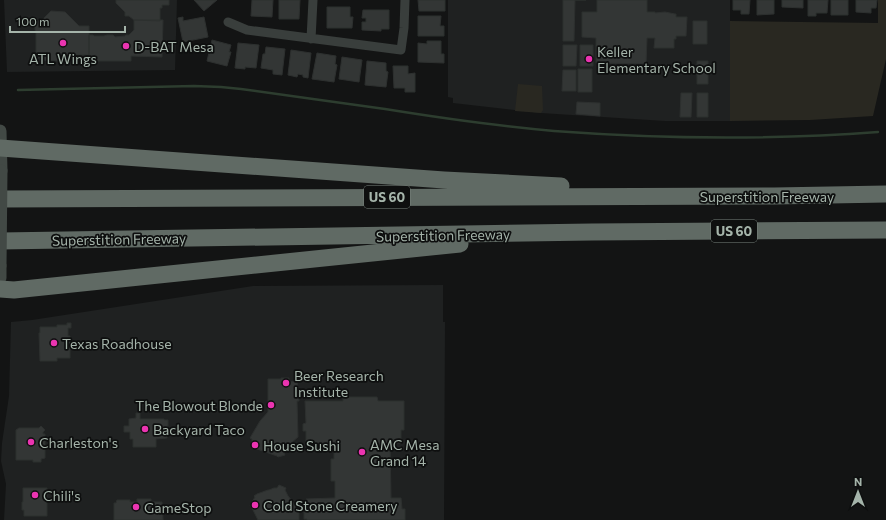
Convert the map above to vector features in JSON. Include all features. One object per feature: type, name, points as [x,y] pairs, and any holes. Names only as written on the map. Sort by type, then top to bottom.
[{"type":"highway","points":[[0,148],[444,180],[774,196]]},
{"type":"highway","name":"Superstition Freeway","points":[[0,199],[774,196],[886,194]]},
{"type":"highway","name":"Superstition Freeway","points":[[0,241],[886,230]]},
{"type":"highway","points":[[0,289],[14,290],[337,256],[582,233]]},
{"type":"main road","points":[[0,131],[0,278]]},
{"type":"street","points":[[311,39],[313,0]]},
{"type":"street","points":[[228,22],[247,30],[401,50],[404,28],[405,0]]},
{"type":"shaded area","points":[[4,0],[177,0],[175,70],[7,72]]},
{"type":"shaded area","name":"Keller Elementary School","points":[[448,0],[730,0],[730,121],[665,121],[541,113],[453,103],[453,98],[448,97]]},
{"type":"shaded area","points":[[878,0],[886,0],[886,59],[873,116],[810,120],[730,121],[730,21],[878,23]]},
{"type":"shaded area","points":[[518,84],[542,86],[543,110],[541,113],[515,111]]},
{"type":"shaded area","points":[[443,285],[443,322],[445,322],[444,520],[4,520],[6,484],[1,461],[2,443],[9,396],[11,322],[253,286]]},
{"type":"building","points":[[116,0],[169,0],[169,5],[162,5],[162,8],[160,8],[160,21],[134,20],[129,16],[125,16],[125,12],[116,3]]},
{"type":"building","points":[[194,0],[217,0],[204,11]]},
{"type":"building","points":[[252,0],[273,0],[272,17],[251,16]]},
{"type":"building","points":[[279,0],[300,0],[299,19],[279,19]]},
{"type":"building","points":[[418,0],[445,0],[445,11],[419,11]]},
{"type":"building","points":[[563,0],[575,0],[574,41],[563,41]]},
{"type":"building","points":[[597,0],[647,0],[647,12],[665,12],[676,14],[676,17],[687,17],[686,36],[676,36],[676,39],[674,39],[674,48],[654,48],[655,38],[647,38],[646,64],[596,63],[596,38],[582,37],[582,12],[597,12]]},
{"type":"building","points":[[733,0],[750,0],[749,14],[741,14],[741,10],[733,10]]},
{"type":"building","points":[[757,0],[774,0],[774,14],[757,15]]},
{"type":"building","points":[[782,0],[803,0],[803,8],[782,7]]},
{"type":"building","points":[[808,0],[828,0],[827,13],[816,13],[816,16],[808,16]]},
{"type":"building","points":[[831,0],[848,0],[848,15],[831,15]]},
{"type":"building","points":[[856,0],[877,0],[876,8],[871,8],[871,13],[856,12]]},
{"type":"building","points":[[327,7],[350,7],[350,17],[353,17],[352,28],[327,28]]},
{"type":"building","points":[[363,10],[389,10],[389,29],[381,29],[381,31],[362,30],[362,22],[366,22],[366,18],[362,18]]},
{"type":"building","name":"ATL Wings","points":[[51,11],[65,12],[79,26],[89,26],[89,55],[58,55],[58,61],[39,59],[39,54],[36,52],[35,24]]},
{"type":"building","points":[[418,16],[441,16],[440,26],[444,26],[444,36],[418,36]]},
{"type":"building","points":[[183,17],[183,21],[204,17],[208,37],[183,42],[178,18]]},
{"type":"building","name":"D-BAT Mesa","points":[[134,20],[163,20],[162,57],[131,56],[131,61],[89,61],[89,35],[113,35],[115,37],[129,35],[134,30]]},
{"type":"building","points":[[693,21],[707,21],[707,44],[693,44]]},
{"type":"building","points":[[212,40],[231,45],[229,52],[231,52],[227,66],[207,61]]},
{"type":"building","points":[[427,41],[441,41],[441,54],[444,54],[444,63],[418,62],[418,43],[427,44]]},
{"type":"building","points":[[238,43],[259,45],[256,68],[235,68]]},
{"type":"building","points":[[563,45],[577,45],[576,66],[563,66]]},
{"type":"building","points":[[580,45],[593,45],[593,66],[580,66]]},
{"type":"building","points":[[266,47],[285,49],[282,75],[273,74],[273,70],[261,68],[263,54],[265,54]]},
{"type":"building","points":[[291,50],[311,53],[308,78],[298,74],[297,77],[288,75]]},
{"type":"building","points":[[317,53],[336,56],[335,64],[337,65],[334,82],[312,79]]},
{"type":"building","points":[[342,57],[362,60],[359,82],[339,79]]},
{"type":"building","points":[[367,61],[386,63],[386,71],[388,72],[386,87],[365,85]]},
{"type":"building","points":[[697,61],[708,61],[708,84],[697,84]]},
{"type":"building","points":[[393,66],[408,66],[408,74],[415,73],[415,92],[405,92],[405,88],[394,88]]},
{"type":"building","points":[[578,69],[592,69],[592,92],[578,92]]},
{"type":"building","points":[[563,70],[576,70],[576,91],[562,91]]},
{"type":"building","points":[[681,93],[692,93],[691,117],[680,117]]},
{"type":"building","points":[[697,93],[708,93],[708,117],[697,117]]},
{"type":"building","points":[[577,102],[600,103],[600,116],[576,114]]},
{"type":"building","name":"Texas Roadhouse","points":[[67,323],[71,323],[71,328],[68,328],[68,336],[70,336],[70,358],[57,358],[57,361],[40,361],[40,327],[57,327],[57,325],[67,325]]},
{"type":"building","points":[[289,378],[289,382],[297,381],[299,401],[297,401],[298,437],[291,443],[284,453],[285,455],[278,457],[254,448],[252,439],[250,438],[260,421],[268,412],[268,379]]},
{"type":"building","name":"AMC Mesa Grand 14","points":[[343,397],[377,397],[378,401],[404,401],[404,430],[401,430],[401,443],[390,443],[391,498],[401,498],[402,509],[405,509],[405,520],[304,519],[304,512],[307,512],[306,499],[335,498],[335,481],[331,481],[331,459],[334,459],[334,444],[306,444],[306,431],[303,431],[303,424],[306,423],[305,401],[343,401]]},
{"type":"building","name":"Backyard Taco","points":[[136,413],[140,413],[140,419],[168,420],[167,438],[156,439],[156,447],[133,447],[133,439],[130,439],[130,432],[124,432],[124,426],[129,426],[129,419],[136,418]]},
{"type":"building","name":"Charleston's","points":[[41,426],[45,430],[43,434],[45,434],[45,458],[41,459],[41,462],[33,462],[33,460],[16,460],[16,430],[19,428],[39,428]]},
{"type":"building","points":[[279,485],[286,488],[285,490],[288,496],[296,506],[299,507],[299,520],[258,520],[250,505],[252,504],[255,497],[254,496],[277,488]]},
{"type":"building","name":"Chili's","points":[[23,488],[47,488],[47,516],[24,516],[24,510],[22,510]]},
{"type":"building","points":[[137,499],[151,499],[151,502],[162,502],[163,520],[114,520],[114,503],[116,503],[117,500],[130,500],[130,502],[137,502]]},
{"type":"waterway","points":[[18,90],[194,86],[221,87],[511,127],[635,136],[716,138],[838,135],[878,132]]},
{"type":"place","name":"ATL Wings","points":[[63,43]]},
{"type":"place","name":"D-BAT Mesa","points":[[126,46]]},
{"type":"place","name":"Keller Elementary School","points":[[589,59]]},
{"type":"place","name":"Texas Roadhouse","points":[[54,343]]},
{"type":"place","name":"Beer Research Institute","points":[[286,383]]},
{"type":"place","name":"The Blowout Blonde","points":[[271,405]]},
{"type":"place","name":"Backyard Taco","points":[[145,429]]},
{"type":"place","name":"Charleston's","points":[[31,442]]},
{"type":"place","name":"House Sushi","points":[[255,445]]},
{"type":"place","name":"AMC Mesa Grand 14","points":[[362,452]]},
{"type":"place","name":"Chili's","points":[[35,495]]},
{"type":"place","name":"Cold Stone Creamery","points":[[255,505]]},
{"type":"place","name":"GameStop","points":[[136,507]]}]
